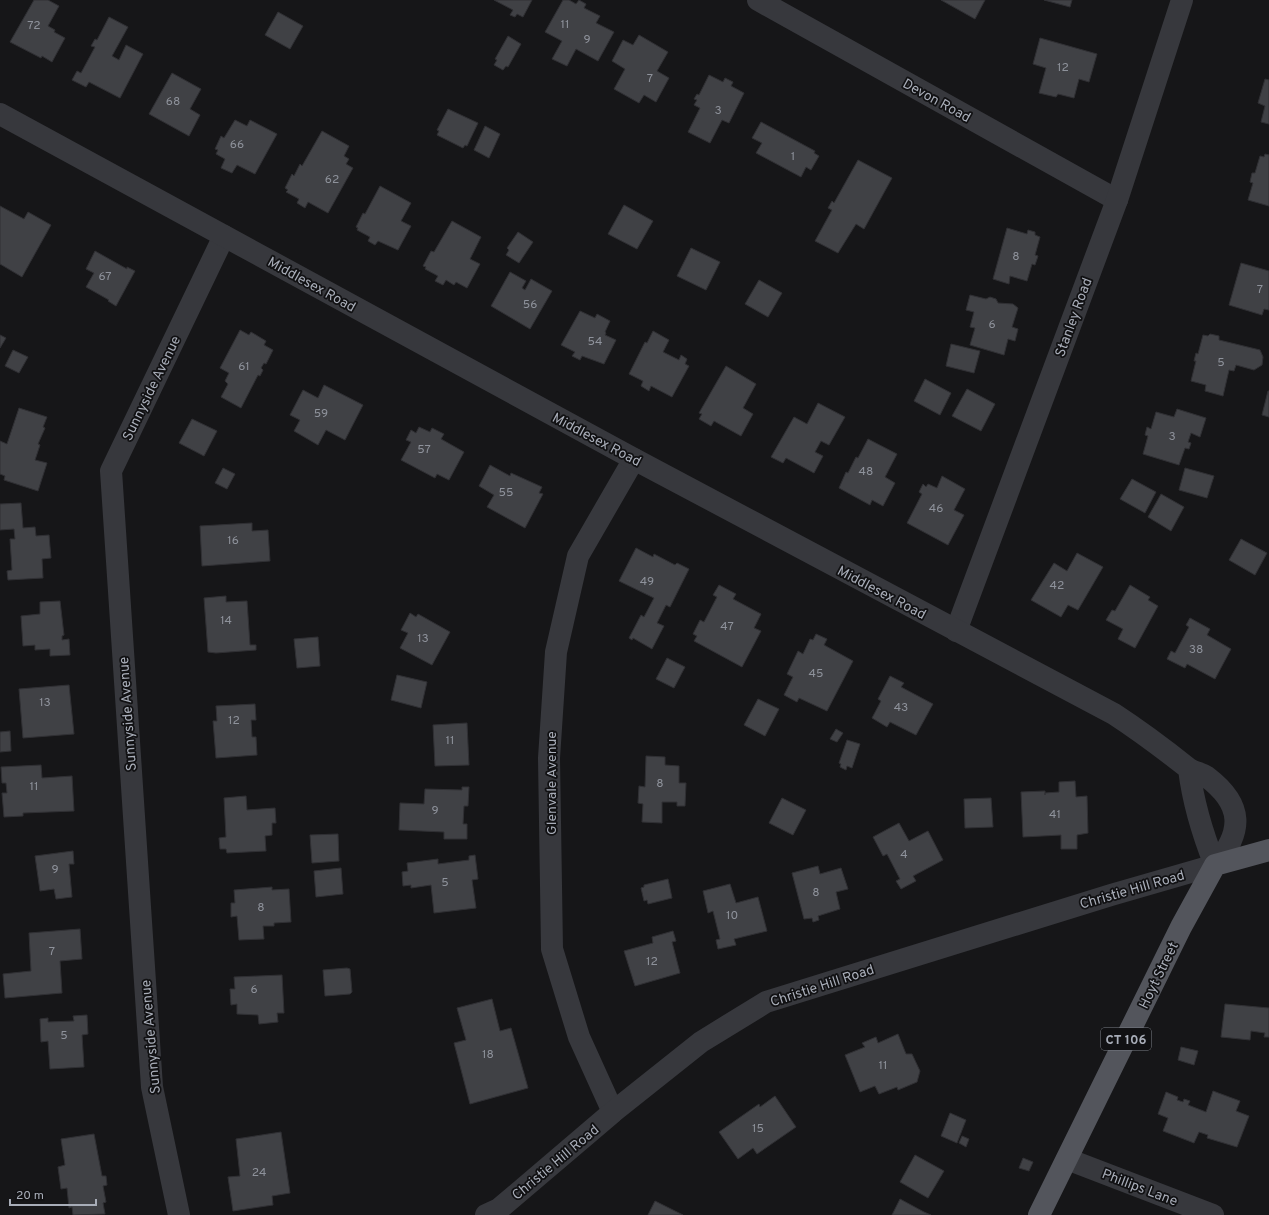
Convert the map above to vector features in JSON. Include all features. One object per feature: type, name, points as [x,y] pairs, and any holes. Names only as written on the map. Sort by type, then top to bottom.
[{"type":"main road","points":[[1216,865],[1269,850]]},
{"type":"main road","name":"Hoyt Street","points":[[1039,1215],[1182,927],[1216,865]]},
{"type":"street","name":"Devon Road","points":[[758,0],[1117,200]]},
{"type":"street","name":"Stanley Road","points":[[956,631],[1117,200],[1182,0]]},
{"type":"street","name":"Middlesex Road","points":[[0,114],[634,459],[1114,714],[1169,752],[1189,769],[1206,776],[1218,787],[1231,803],[1236,819],[1235,833],[1228,851],[1216,865]]},
{"type":"street","name":"Sunnyside Avenue","points":[[178,1215],[152,1087],[111,471],[224,236]]},
{"type":"street","name":"Glenvale Avenue","points":[[613,1112],[579,1037],[552,949],[549,758],[556,652],[578,556],[634,459]]},
{"type":"street","points":[[1189,769],[1191,788],[1204,837],[1216,865]]},
{"type":"street","name":"Christie Hill Road","points":[[486,1215],[499,1209],[613,1112],[701,1042],[766,1002],[1111,895],[1216,865]]},
{"type":"street","name":"Phillips Lane","points":[[1067,1158],[1213,1215]]},
{"type":"building","points":[[34,0],[48,0],[59,6],[48,26],[55,30],[54,32],[65,38],[52,62],[10,42]]},
{"type":"building","points":[[494,0],[532,0],[523,17],[517,14],[515,17],[510,15],[513,10]]},
{"type":"building","points":[[563,0],[569,0],[576,4],[579,0],[586,4],[584,8],[600,16],[596,23],[614,32],[598,61],[576,49],[567,66],[552,59],[562,41],[545,32]]},
{"type":"building","points":[[941,0],[985,0],[975,19]]},
{"type":"building","points":[[1044,0],[1072,0],[1070,7]]},
{"type":"building","points":[[278,12],[303,26],[290,49],[265,35]]},
{"type":"building","points":[[109,17],[128,27],[112,56],[119,60],[126,45],[143,54],[120,98],[89,82],[86,87],[72,80],[77,71],[81,73],[95,47],[91,46],[95,39],[97,40]]},
{"type":"building","points":[[639,35],[668,52],[657,71],[669,78],[656,102],[644,95],[639,103],[614,89],[625,69],[612,61],[623,40],[633,45]]},
{"type":"building","points":[[508,36],[521,44],[508,67],[506,66],[503,70],[494,65],[497,60],[495,59]]},
{"type":"building","points":[[1040,38],[1097,54],[1089,82],[1079,79],[1074,98],[1058,94],[1056,97],[1039,93],[1046,68],[1033,64]]},
{"type":"building","points":[[172,73],[201,89],[190,109],[200,115],[189,136],[149,114]]},
{"type":"building","points":[[709,75],[723,82],[725,78],[733,82],[731,86],[744,93],[729,123],[722,120],[710,143],[688,132],[700,108],[694,105],[697,100],[694,99],[697,94],[699,95]]},
{"type":"building","points":[[1265,79],[1269,80],[1269,124],[1261,122],[1265,106],[1258,103]]},
{"type":"building","points":[[448,109],[478,123],[467,146],[465,145],[463,148],[437,135],[439,131],[437,130]]},
{"type":"building","points":[[235,120],[247,126],[250,120],[277,134],[255,174],[237,165],[232,173],[221,168],[225,159],[216,154],[218,150],[215,149],[221,136],[224,138]]},
{"type":"building","points":[[761,122],[815,151],[814,153],[819,156],[811,170],[806,167],[801,177],[756,153],[762,143],[752,138]]},
{"type":"building","points":[[485,126],[500,134],[489,158],[474,150]]},
{"type":"building","points":[[322,131],[349,146],[344,156],[349,159],[346,164],[353,168],[328,213],[308,202],[305,208],[297,203],[299,199],[286,192],[288,190],[285,188],[292,174],[294,176],[300,164],[302,166]]},
{"type":"building","points":[[1265,154],[1269,155],[1269,206],[1248,200],[1253,183],[1250,182],[1252,173],[1255,173],[1260,156],[1264,157]]},
{"type":"building","points":[[858,160],[892,178],[864,229],[856,224],[838,253],[815,241],[832,210],[828,208],[832,201],[834,203]]},
{"type":"building","points":[[380,186],[411,203],[401,221],[411,226],[398,250],[378,241],[375,245],[368,241],[370,237],[357,230],[358,228],[356,227]]},
{"type":"building","points":[[624,205],[653,221],[637,249],[608,234]]},
{"type":"building","points":[[0,206],[24,219],[28,212],[51,225],[22,277],[0,264]]},
{"type":"building","points":[[452,221],[481,237],[470,259],[480,264],[467,288],[456,282],[454,285],[446,280],[443,285],[435,281],[438,276],[425,269],[426,267],[423,266],[431,251],[434,252]]},
{"type":"building","points":[[1007,228],[1027,234],[1028,230],[1035,232],[1035,235],[1040,237],[1035,255],[1038,256],[1035,265],[1032,264],[1027,281],[1010,276],[1009,284],[993,279]]},
{"type":"building","points":[[518,232],[533,242],[519,263],[506,255],[509,250],[507,248]]},
{"type":"building","points":[[691,248],[720,262],[706,290],[677,276]]},
{"type":"building","points":[[95,251],[127,269],[127,267],[135,271],[116,306],[108,301],[109,300],[86,287],[94,273],[86,269]]},
{"type":"building","points":[[1241,263],[1269,271],[1269,310],[1264,309],[1262,315],[1229,305]]},
{"type":"building","points":[[510,272],[526,281],[522,288],[525,290],[531,279],[552,291],[530,329],[491,306]]},
{"type":"building","points":[[759,280],[782,293],[768,317],[745,304]]},
{"type":"building","points":[[970,295],[986,299],[990,297],[996,299],[998,303],[1013,304],[1018,308],[1012,327],[1018,329],[1015,341],[1008,339],[1004,355],[970,345],[975,328],[970,327],[974,312],[966,310]]},
{"type":"building","points":[[580,311],[595,318],[597,314],[610,321],[605,335],[616,340],[604,364],[582,356],[580,360],[572,356],[575,352],[561,345]]},
{"type":"building","points":[[240,330],[249,335],[251,332],[266,341],[264,345],[273,350],[266,364],[264,363],[261,368],[263,370],[260,376],[258,375],[241,408],[221,397],[228,384],[225,381],[229,373],[220,368]]},
{"type":"building","points":[[653,331],[669,340],[663,352],[679,360],[681,355],[687,359],[685,364],[689,366],[672,397],[651,386],[649,391],[641,386],[643,381],[629,374],[645,342],[647,343]]},
{"type":"building","points":[[1210,334],[1219,336],[1219,340],[1260,350],[1263,357],[1262,365],[1254,370],[1236,365],[1234,371],[1229,370],[1223,396],[1205,391],[1206,385],[1191,381],[1196,361],[1194,361],[1196,353],[1198,354],[1203,335],[1208,336]]},
{"type":"building","points":[[0,335],[6,338],[0,348]]},
{"type":"building","points":[[951,344],[980,351],[974,373],[946,366]]},
{"type":"building","points":[[13,350],[28,357],[19,373],[5,366]]},
{"type":"building","points":[[726,366],[756,384],[743,408],[753,414],[741,436],[714,421],[711,426],[699,419],[702,414],[699,413]]},
{"type":"building","points":[[925,379],[951,393],[940,415],[914,401]]},
{"type":"building","points":[[324,385],[363,405],[345,440],[326,430],[318,445],[294,431],[300,420],[290,415],[303,390],[318,398]]},
{"type":"building","points":[[967,389],[995,404],[981,431],[952,416]]},
{"type":"building","points":[[1269,391],[1269,417],[1262,415]]},
{"type":"building","points":[[818,403],[845,417],[829,445],[821,441],[815,452],[823,456],[814,473],[786,458],[783,463],[771,457],[794,417],[807,424]]},
{"type":"building","points":[[19,408],[47,417],[43,427],[45,428],[38,444],[40,445],[35,460],[47,463],[38,491],[4,480],[5,476],[0,474],[0,441],[7,444]]},
{"type":"building","points":[[1177,409],[1206,418],[1200,437],[1191,433],[1188,442],[1191,443],[1189,449],[1185,448],[1179,465],[1143,454],[1148,436],[1145,435],[1147,427],[1151,429],[1156,412],[1174,417]]},
{"type":"building","points":[[192,419],[217,431],[204,456],[179,443]]},
{"type":"building","points":[[419,427],[430,432],[432,428],[444,434],[441,439],[464,452],[449,480],[437,474],[435,478],[401,460],[411,442],[406,440],[411,430],[416,433]]},
{"type":"building","points":[[868,439],[897,454],[885,477],[895,483],[883,506],[872,500],[870,505],[839,488],[846,472],[848,473],[856,457],[858,458]]},
{"type":"building","points":[[490,465],[510,476],[511,473],[542,487],[539,493],[543,494],[525,528],[487,507],[494,495],[479,486]]},
{"type":"building","points":[[223,468],[235,474],[227,489],[215,483]]},
{"type":"building","points":[[1185,468],[1214,476],[1207,498],[1179,490]]},
{"type":"building","points":[[942,476],[965,489],[954,510],[964,515],[948,545],[907,523],[922,494],[919,492],[923,484],[926,487],[928,484],[937,488]]},
{"type":"building","points":[[1132,479],[1156,492],[1145,513],[1120,499]]},
{"type":"building","points":[[1161,494],[1184,507],[1171,531],[1148,517]]},
{"type":"building","points":[[21,503],[23,528],[35,527],[36,536],[49,535],[51,558],[42,559],[43,578],[8,580],[7,571],[12,570],[10,539],[15,539],[14,529],[0,530],[0,504]]},
{"type":"building","points":[[252,523],[252,531],[268,530],[270,561],[202,566],[200,526]]},
{"type":"building","points":[[1241,539],[1267,553],[1255,575],[1229,560]]},
{"type":"building","points":[[636,548],[653,557],[654,554],[675,565],[677,563],[689,569],[670,607],[666,605],[657,623],[664,626],[652,649],[633,638],[632,640],[629,638],[641,615],[644,617],[654,598],[619,581]]},
{"type":"building","points":[[1077,553],[1103,567],[1078,610],[1068,605],[1061,617],[1031,600],[1054,563],[1067,571]]},
{"type":"building","points":[[719,585],[736,594],[733,599],[761,614],[754,628],[761,631],[742,667],[694,641],[697,636],[693,634],[700,620],[704,622],[717,597],[713,595]]},
{"type":"building","points":[[1130,585],[1150,597],[1148,600],[1158,606],[1135,648],[1118,639],[1123,629],[1106,620],[1112,610],[1115,611]]},
{"type":"building","points":[[226,596],[226,602],[247,601],[250,645],[256,645],[256,650],[216,653],[208,652],[204,598]]},
{"type":"building","points":[[60,601],[64,635],[62,636],[62,640],[69,639],[70,655],[50,656],[50,649],[35,650],[35,645],[23,646],[21,616],[40,614],[40,602]]},
{"type":"building","points":[[410,613],[416,617],[418,614],[450,632],[432,665],[400,648],[408,633],[401,630]]},
{"type":"building","points":[[1190,618],[1210,629],[1207,635],[1231,649],[1215,679],[1187,664],[1185,668],[1167,659],[1171,651],[1175,653],[1189,627],[1186,625]]},
{"type":"building","points":[[816,634],[827,639],[824,645],[853,661],[827,711],[799,698],[797,702],[784,695],[793,677],[787,674],[798,651],[803,654],[810,639],[813,640]]},
{"type":"building","points":[[318,637],[320,666],[297,668],[294,639]]},
{"type":"building","points":[[667,658],[685,667],[674,688],[656,679]]},
{"type":"building","points":[[397,675],[427,682],[421,708],[391,700]]},
{"type":"building","points":[[890,676],[904,683],[901,687],[933,704],[916,735],[890,722],[887,727],[872,718],[881,701],[878,699]]},
{"type":"building","points":[[69,685],[74,734],[23,738],[19,689]]},
{"type":"building","points":[[758,699],[779,709],[765,736],[744,725]]},
{"type":"building","points":[[255,704],[256,720],[251,720],[252,737],[256,737],[257,755],[216,758],[213,721],[217,721],[216,706]]},
{"type":"building","points":[[467,723],[469,765],[435,766],[433,725]]},
{"type":"building","points":[[836,729],[843,733],[837,742],[830,739]]},
{"type":"building","points":[[10,731],[11,751],[0,752],[0,732]]},
{"type":"building","points":[[847,740],[860,744],[852,768],[847,766],[846,770],[840,767],[841,764],[839,763]]},
{"type":"building","points":[[646,756],[665,757],[665,765],[679,766],[679,783],[686,783],[685,806],[677,806],[677,802],[662,802],[662,823],[642,822],[643,804],[638,803],[639,786],[645,787]]},
{"type":"building","points":[[41,765],[42,778],[72,776],[74,811],[23,813],[23,816],[4,817],[2,793],[7,793],[6,783],[2,783],[1,767]]},
{"type":"building","points":[[1075,781],[1076,797],[1087,796],[1088,833],[1077,835],[1077,849],[1061,849],[1061,835],[1023,837],[1021,792],[1045,791],[1045,793],[1059,792],[1059,782]]},
{"type":"building","points":[[462,787],[469,787],[468,806],[464,806],[463,824],[467,824],[467,839],[444,839],[444,832],[399,830],[400,803],[424,804],[425,789],[462,790]]},
{"type":"building","points":[[246,796],[247,810],[275,808],[276,823],[272,823],[272,835],[265,836],[266,851],[227,853],[226,849],[220,849],[219,838],[226,837],[224,798]]},
{"type":"building","points":[[782,798],[806,810],[793,835],[769,823]]},
{"type":"building","points":[[991,798],[993,827],[965,828],[964,799]]},
{"type":"building","points":[[899,823],[909,841],[928,831],[943,860],[913,876],[916,881],[901,889],[896,881],[900,879],[887,854],[883,856],[873,837]]},
{"type":"building","points":[[338,834],[339,861],[312,863],[310,835]]},
{"type":"building","points":[[73,851],[74,864],[69,864],[72,897],[56,899],[54,889],[40,891],[35,856]]},
{"type":"building","points":[[475,855],[478,879],[472,880],[476,908],[434,913],[431,885],[411,888],[411,885],[403,886],[402,872],[408,871],[407,863],[438,859],[438,864],[469,860],[469,856]]},
{"type":"building","points":[[818,866],[820,874],[841,868],[848,889],[836,892],[840,909],[818,916],[819,920],[813,922],[812,918],[804,919],[792,873]]},
{"type":"building","points":[[341,868],[343,894],[316,897],[314,871]]},
{"type":"building","points":[[668,879],[672,898],[648,904],[647,900],[644,901],[641,888],[644,887],[644,885]]},
{"type":"building","points":[[730,884],[736,903],[758,897],[767,931],[734,939],[736,945],[718,949],[716,940],[720,939],[713,911],[708,913],[703,891]]},
{"type":"building","points":[[272,887],[272,890],[289,889],[291,922],[274,923],[274,926],[263,926],[264,939],[239,940],[237,916],[231,917],[231,903],[235,903],[234,890]]},
{"type":"building","points":[[80,929],[82,959],[60,961],[62,993],[5,998],[3,974],[31,971],[29,933]]},
{"type":"building","points":[[673,931],[676,941],[672,942],[680,973],[635,986],[624,951],[653,943],[652,937]]},
{"type":"building","points":[[350,969],[352,992],[350,994],[325,996],[323,970]]},
{"type":"building","points":[[282,975],[284,1013],[277,1013],[278,1022],[259,1024],[258,1015],[237,1014],[237,1004],[231,1005],[230,989],[235,989],[234,977]]},
{"type":"building","points":[[492,999],[500,1031],[511,1028],[528,1088],[470,1104],[454,1043],[466,1040],[457,1008]]},
{"type":"building","points":[[1225,1004],[1269,1008],[1269,1037],[1264,1037],[1265,1033],[1251,1031],[1250,1040],[1221,1037]]},
{"type":"building","points":[[87,1015],[88,1034],[82,1035],[84,1067],[50,1069],[48,1041],[41,1042],[40,1019],[48,1018],[48,1022],[74,1021],[73,1016]]},
{"type":"building","points":[[898,1034],[906,1054],[912,1054],[920,1071],[917,1082],[898,1090],[897,1087],[879,1094],[875,1086],[860,1092],[845,1055],[865,1047],[862,1043],[876,1037],[878,1043]]},
{"type":"building","points":[[1181,1047],[1198,1051],[1194,1065],[1178,1060]]},
{"type":"building","points":[[1213,1091],[1240,1101],[1236,1111],[1249,1116],[1237,1147],[1207,1138],[1208,1135],[1199,1132],[1194,1143],[1163,1131],[1168,1118],[1158,1114],[1166,1092],[1178,1097],[1177,1100],[1183,1102],[1184,1099],[1190,1101],[1188,1105],[1206,1112]]},
{"type":"building","points":[[775,1096],[796,1127],[757,1154],[753,1148],[738,1159],[719,1132],[759,1104],[760,1107]]},
{"type":"building","points":[[950,1113],[966,1120],[957,1143],[941,1136]]},
{"type":"building","points":[[281,1132],[290,1193],[272,1196],[273,1205],[233,1211],[228,1177],[240,1176],[236,1139]]},
{"type":"building","points":[[94,1134],[102,1176],[106,1176],[107,1185],[103,1186],[106,1202],[103,1203],[105,1214],[73,1215],[72,1207],[69,1208],[67,1188],[61,1189],[58,1167],[65,1165],[61,1139]]},
{"type":"building","points":[[962,1136],[969,1139],[966,1147],[959,1143]]},
{"type":"building","points":[[915,1155],[944,1171],[928,1198],[900,1182]]},
{"type":"building","points":[[1023,1158],[1033,1162],[1029,1171],[1019,1168]]},
{"type":"building","points":[[900,1199],[924,1212],[931,1215],[892,1215]]},
{"type":"building","points":[[655,1201],[683,1215],[648,1215]]}]
